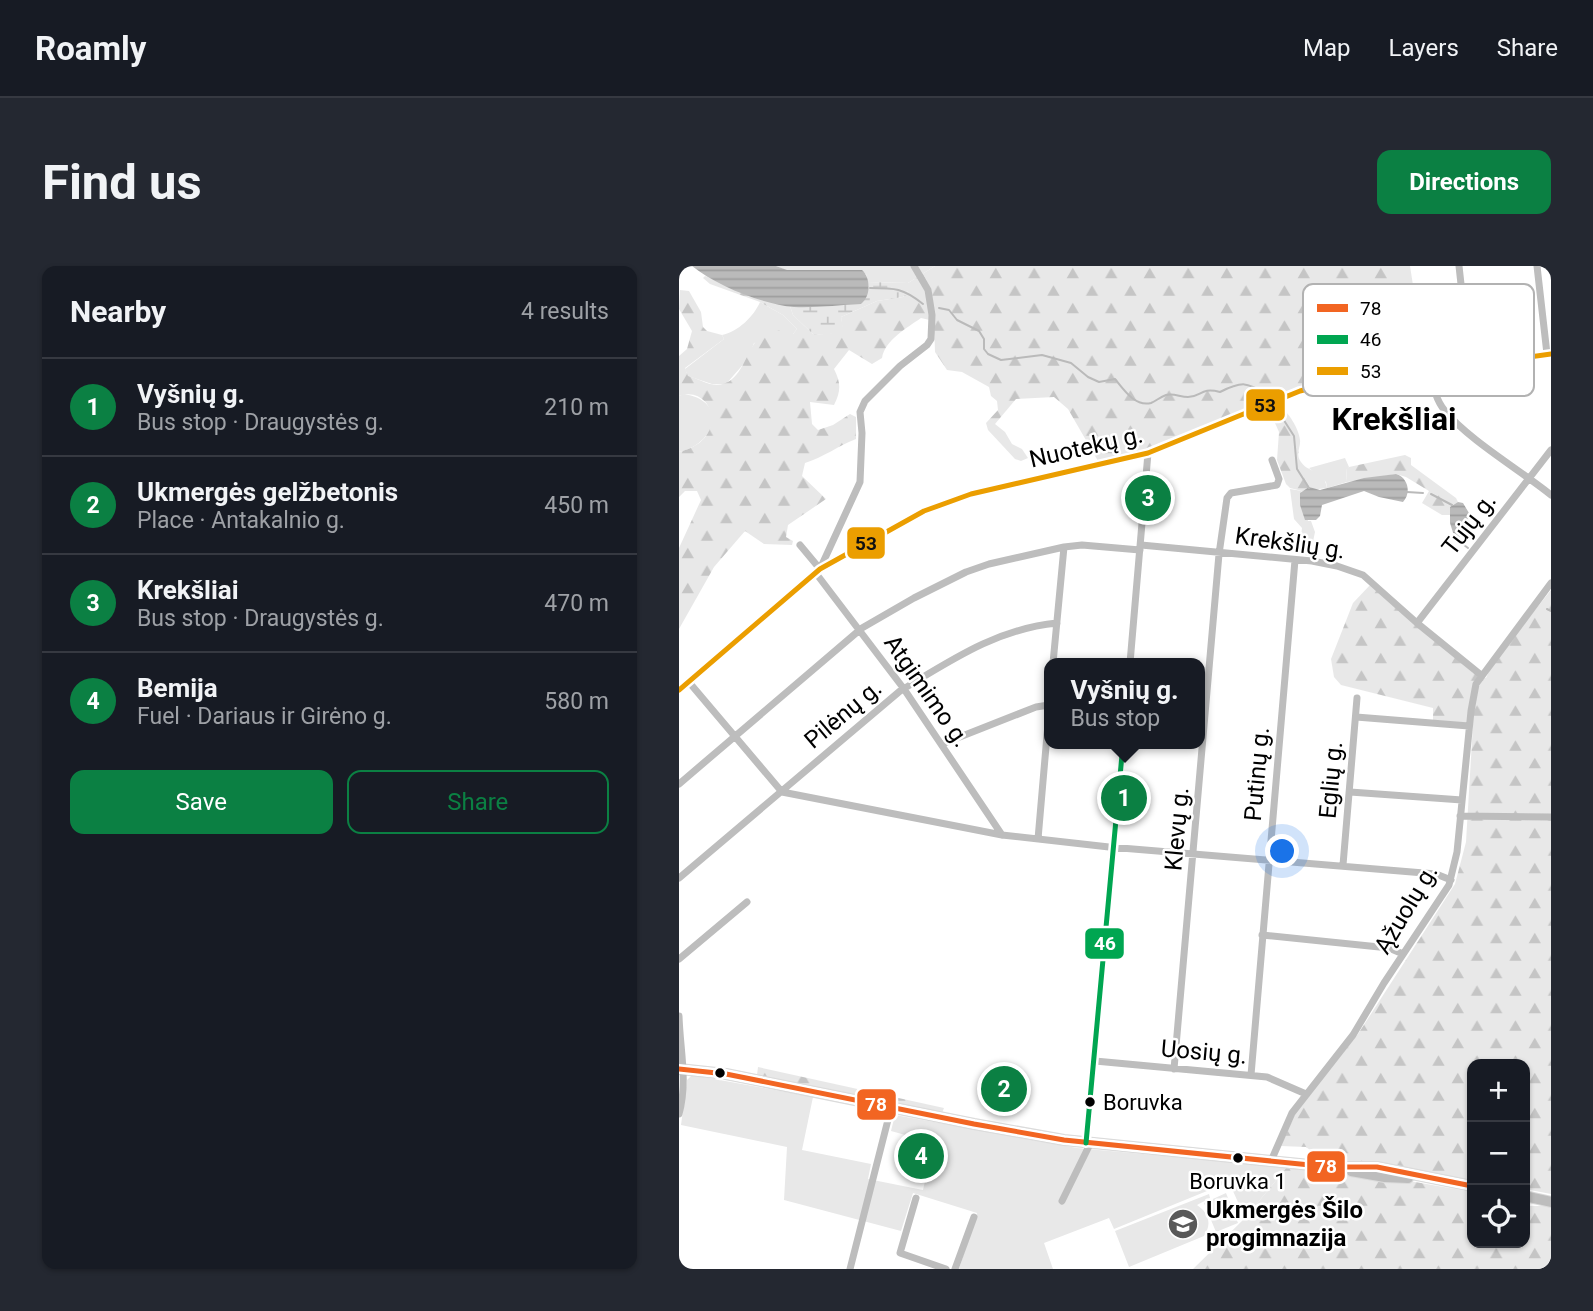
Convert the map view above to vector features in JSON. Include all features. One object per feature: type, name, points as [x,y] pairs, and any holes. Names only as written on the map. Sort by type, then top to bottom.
[{"type":"main road","points":[[681,1069],[743,1077],[1025,1134],[1088,1143],[1330,1167],[1377,1167],[1467,1185]]},
{"type":"main road","points":[[1530,1197],[1551,1202]]},
{"type":"street","points":[[817,570],[860,482],[860,412],[865,401],[899,366],[931,339],[932,315],[927,290],[914,266]]},
{"type":"street","points":[[1459,266],[1461,284]]},
{"type":"street","points":[[1537,266],[1549,354]]},
{"type":"street","name":"Nuotekų g.","points":[[679,690],[817,570],[924,511],[971,494],[1148,453],[1303,390]]},
{"type":"street","points":[[1437,396],[1445,411],[1472,435],[1551,495]]},
{"type":"street","name":"Tujų g.","points":[[1416,623],[1551,450]]},
{"type":"street","points":[[1130,658],[1148,453]]},
{"type":"street","name":"Klevų g.","points":[[1205,725],[1227,498],[1231,494],[1277,485],[1279,479],[1272,460]]},
{"type":"street","name":"Atgimimo g.","points":[[800,545],[904,689],[1002,835]]},
{"type":"street","name":"Krekšlių g.","points":[[679,784],[860,630],[966,572],[1064,547],[1082,545],[1220,552],[1337,566],[1363,575],[1416,623],[1481,675]]},
{"type":"street","points":[[1053,658],[1064,547]]},
{"type":"street","name":"Putinų g.","points":[[1251,1075],[1295,560]]},
{"type":"street","name":"Ąžuolų g.","points":[[1271,1161],[1287,1121],[1305,1094],[1353,1035],[1451,880],[1474,692],[1481,675],[1551,583]]},
{"type":"street","name":"Pilėnų g.","points":[[679,878],[904,689],[949,660],[992,640],[1056,623]]},
{"type":"street","points":[[688,681],[782,792],[1002,835],[1436,874],[1451,880]]},
{"type":"street","name":"Eglių g.","points":[[1343,865],[1357,698]]},
{"type":"street","points":[[942,744],[1044,706]]},
{"type":"street","points":[[1356,717],[1469,726]]},
{"type":"street","points":[[1038,839],[1046,749]]},
{"type":"street","points":[[1062,1201],[1088,1143],[1123,749]]},
{"type":"street","name":"Klevų g.","points":[[1174,1069],[1203,749]]},
{"type":"street","points":[[1350,792],[1462,800]]},
{"type":"street","points":[[1460,816],[1551,817]]},
{"type":"street","points":[[679,959],[747,902]]},
{"type":"street","points":[[1262,935],[1389,948],[1403,954]]},
{"type":"street","points":[[679,1016],[684,1092],[679,1114]]},
{"type":"street","name":"Uosių g.","points":[[1095,1062],[1251,1075],[1276,1079],[1305,1094]]},
{"type":"street","points":[[850,1269],[891,1108]]},
{"type":"street","points":[[916,1198],[900,1253],[946,1269]]},
{"type":"street","points":[[955,1269],[974,1217]]},
{"type":"green space","points":[[776,266],[935,266],[908,283],[868,282],[866,274],[786,270]]},
{"type":"green space","points":[[935,266],[1410,266],[1413,284],[1303,284],[1303,390],[1151,449],[1098,461],[1068,409],[1054,397],[1016,399],[995,424],[1028,458],[1021,461],[1015,459],[988,430],[986,423],[998,410],[997,401],[991,396],[989,387],[962,372],[947,370],[935,352],[934,321],[921,318],[903,330],[887,346],[882,358],[872,364],[849,350],[834,369],[839,387],[834,405],[810,402],[812,424],[818,430],[833,425],[850,414],[856,417],[856,439],[805,463],[802,476],[826,499],[788,525],[786,537],[793,541],[792,545],[764,544],[745,531],[714,567],[679,629],[679,548],[701,500],[697,491],[685,491],[679,497],[679,452],[695,446],[706,436],[711,426],[708,405],[701,398],[691,394],[679,396],[679,356],[687,349],[692,331],[679,309],[680,290],[689,291],[701,312],[703,327],[707,331],[722,335],[724,339],[685,368],[688,376],[720,385],[734,377],[756,341],[768,328],[793,334],[797,329],[783,315],[760,302],[710,284],[703,278],[705,276],[764,300],[790,306],[793,315],[814,335],[843,332],[841,317],[877,301],[903,297],[908,291],[908,283]]},
{"type":"green space","points":[[868,282],[908,283],[908,291],[903,297],[877,301],[841,317],[844,333],[814,335],[793,315],[790,306],[807,307],[869,288]]},
{"type":"green space","points":[[760,302],[783,315],[797,329],[793,334],[754,343],[748,359],[726,384],[712,384],[688,376],[685,369],[724,339],[722,335],[745,323]]},
{"type":"green space","points":[[684,394],[698,398],[707,405],[712,413],[712,422],[709,432],[702,440],[679,452],[679,396]]},
{"type":"green space","points":[[1280,407],[1290,416],[1298,431],[1299,459],[1304,466],[1323,477],[1327,488],[1302,491],[1286,484],[1277,460],[1279,432],[1274,409]]},
{"type":"green space","points":[[1405,455],[1411,458],[1411,465],[1456,498],[1458,502],[1450,507],[1450,515],[1442,515],[1422,503],[1429,491],[1406,477],[1396,474],[1347,482],[1346,468]]},
{"type":"green space","points":[[1345,458],[1349,467],[1346,469],[1347,482],[1327,488],[1326,482],[1309,468]]},
{"type":"green space","points":[[1290,489],[1302,491],[1300,494],[1308,521],[1311,521],[1315,532],[1310,556],[1299,554],[1302,528],[1294,519]]},
{"type":"green space","points":[[1371,584],[1473,673],[1486,678],[1494,661],[1551,590],[1551,1194],[1530,1190],[1530,1059],[1467,1059],[1467,1179],[1325,1161],[1306,1147],[1281,1146],[1296,1112],[1358,1034],[1455,884],[1466,842],[1473,724],[1433,720],[1433,708],[1341,685],[1334,677],[1331,659],[1353,603]]},
{"type":"green space","points":[[758,1067],[944,1108],[942,1113],[757,1075]]},
{"type":"green space","points":[[692,1075],[813,1097],[802,1150],[871,1164],[868,1179],[923,1190],[934,1143],[891,1131],[895,1115],[1077,1148],[1287,1167],[1245,1218],[1229,1182],[1114,1229],[1109,1218],[1044,1243],[1053,1269],[959,1269],[977,1213],[913,1193],[901,1231],[784,1200],[787,1147],[681,1125],[687,1080]]},
{"type":"green space","points":[[1287,1167],[1404,1180],[1467,1191],[1467,1248],[1530,1248],[1530,1206],[1551,1206],[1551,1269],[1193,1269],[1245,1218]]},
{"type":"green space","points":[[1226,1193],[1238,1223],[1216,1232],[1204,1203]]},
{"type":"green space","points":[[1209,1194],[1210,1198],[1197,1205],[1208,1219],[1204,1236],[1129,1267],[1115,1231]]},
{"type":"shaded area","points":[[692,266],[862,270],[867,278],[868,292],[861,304],[794,307],[754,298],[727,287]]},
{"type":"shaded area","points":[[1396,474],[1404,479],[1407,486],[1406,499],[1403,502],[1364,491],[1322,505],[1320,516],[1316,520],[1305,520],[1300,505],[1300,493],[1309,487],[1320,490],[1364,478]]},
{"type":"shaded area","points":[[1458,502],[1463,503],[1469,513],[1469,518],[1459,534],[1462,544],[1455,539],[1450,523],[1450,507]]},
{"type":"waterway","points":[[870,288],[898,290],[923,304]]},
{"type":"waterway","points":[[939,308],[949,310],[957,320],[979,331],[988,354],[1001,360],[1042,355],[1071,363],[1099,382],[1115,379],[1130,397],[1145,404],[1164,396],[1196,396],[1205,391],[1220,392],[1245,384],[1270,395]]},
{"type":"waterway","points":[[1278,411],[1294,436],[1297,469],[1309,488]]},
{"type":"waterway","points":[[1407,492],[1423,493]]},
{"type":"waterway","points":[[1431,494],[1452,505]]},
{"type":"waterway","points":[[1460,542],[1468,548]]},
{"type":"waterway","points":[[1547,609],[1551,611]]},
{"type":"transit line","name":"53","points":[[1534,356],[1551,354]]},
{"type":"transit line","name":"53","points":[[679,690],[820,569],[924,511],[971,494],[1148,453],[1303,390]]},
{"type":"transit line","name":"46","points":[[1086,1143],[1123,749]]},
{"type":"transit line","name":"78","points":[[679,1069],[726,1074],[1064,1140],[1330,1167],[1377,1167],[1467,1185]]},
{"type":"place","name":"Krekšliai","points":[[1148,498]]},
{"type":"place","name":"Vyšnių g.","points":[[1124,798]]},
{"type":"place","name":"Ukmergės gelžbetonis","points":[[1004,1089]]},
{"type":"place","name":"Boruvka","points":[[1090,1102]]},
{"type":"place","name":"Bemija","points":[[921,1156]]},
{"type":"place","name":"Boruvka 1","points":[[1238,1158]]},
{"type":"place","name":"Ukmergės Šilo progimnazija","points":[[1183,1224]]},
{"type":"district","name":"Krekšliai","points":[[1394,419]]}]
